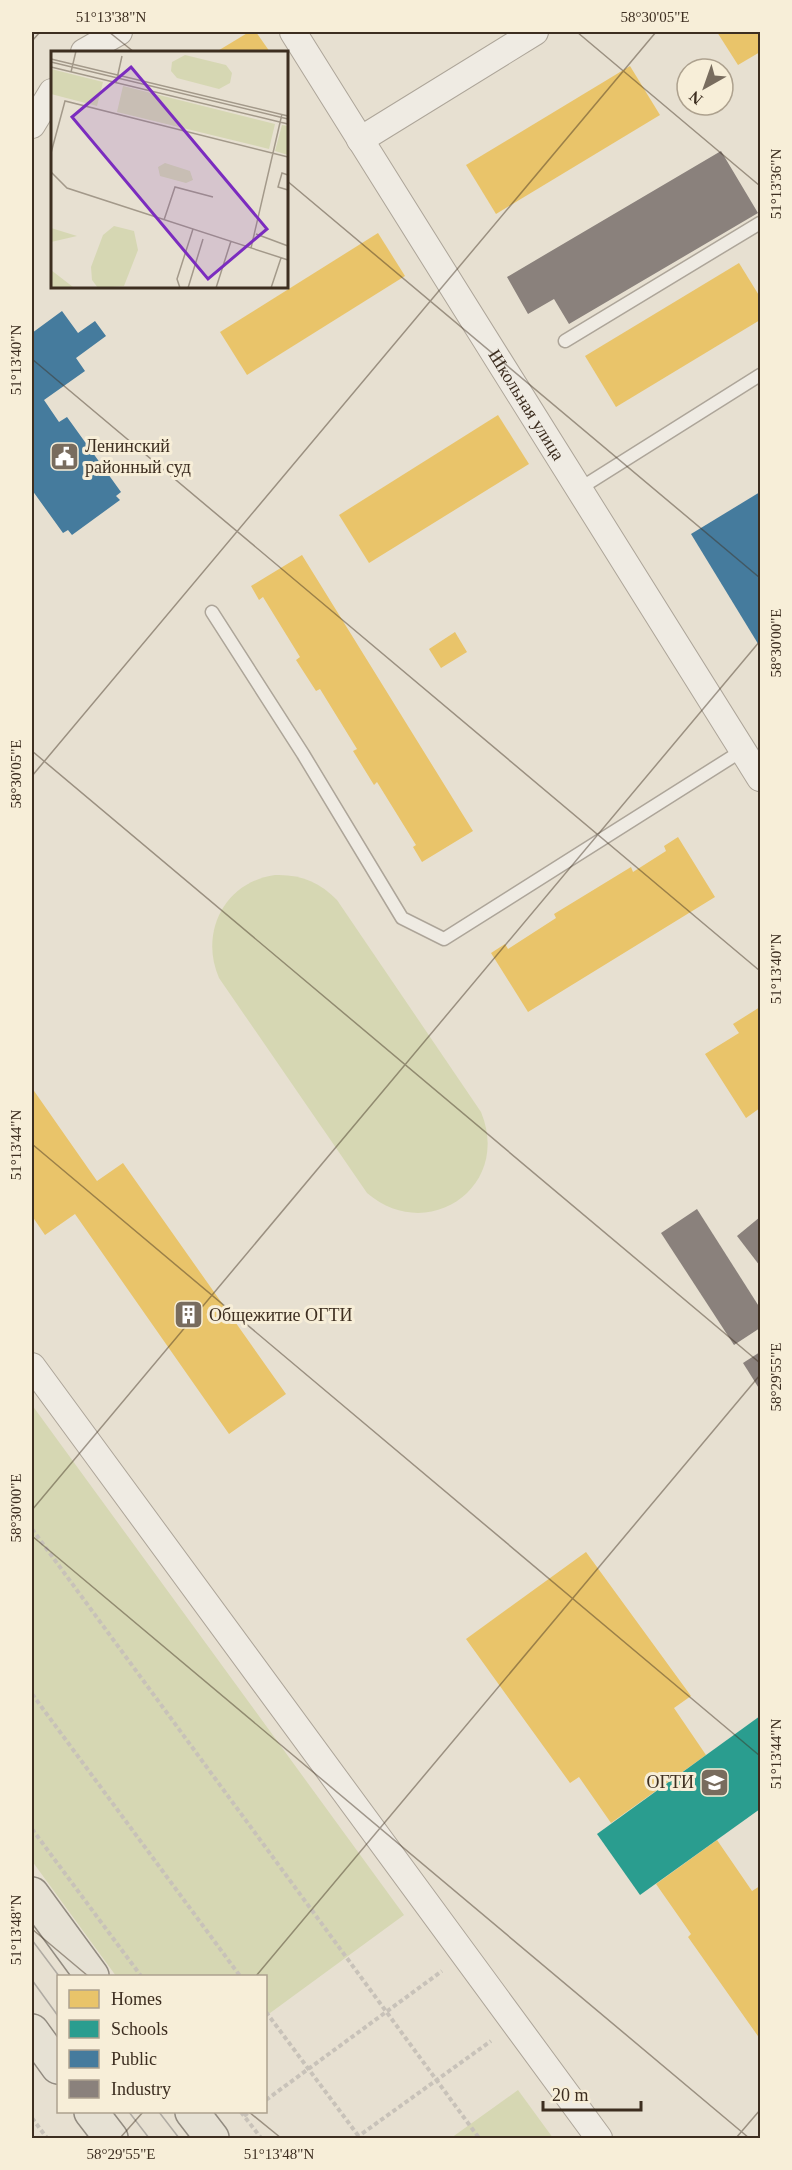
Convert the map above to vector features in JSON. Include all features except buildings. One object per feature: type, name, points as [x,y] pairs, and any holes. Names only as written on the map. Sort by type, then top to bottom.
[{"type":"main road","points":[[32,1894],[91,1975]]},
{"type":"main road","points":[[32,2031],[57,2066]]},
{"type":"main road","points":[[92,2113],[111,2139]]},
{"type":"main road","points":[[193,2113],[212,2139]]},
{"type":"street","points":[[86,51],[119,32]]},
{"type":"street","name":"Школьная улица","points":[[293,32],[760,778]]},
{"type":"street","points":[[360,140],[535,32]]},
{"type":"street","points":[[32,125],[51,94]]},
{"type":"street","points":[[32,1366],[599,2139]]},
{"type":"lane","points":[[565,341],[760,224]]},
{"type":"lane","points":[[579,489],[760,375]]},
{"type":"lane","points":[[212,612],[303,754],[402,918],[444,939],[743,750]]},
{"type":"path","points":[[32,1528],[479,2139]]},
{"type":"path","points":[[32,1694],[239,1975]]},
{"type":"path","points":[[32,1829],[140,1975]]},
{"type":"path","points":[[267,2099],[464,1954]]},
{"type":"path","points":[[267,2013],[358,2138],[515,2024]]},
{"type":"path","points":[[242,2114],[261,2139]]},
{"type":"path","points":[[32,2118],[47,2139]]},
{"type":"green space","points":[[275,875],[309,880],[324,888],[337,900],[481,1112],[488,1139],[485,1164],[475,1184],[458,1200],[438,1210],[415,1213],[391,1208],[367,1193],[219,978],[212,943],[221,912],[242,888],[257,880]]},
{"type":"green space","points":[[32,1405],[404,1915],[267,2015],[267,1975],[115,1975],[32,1861]]},
{"type":"green space","points":[[518,2090],[553,2138],[451,2138]]},
{"type":"tram line","points":[[32,1940],[58,1975]]},
{"type":"tram line","points":[[32,1980],[57,2015]]},
{"type":"tram line","points":[[130,2113],[149,2138]]},
{"type":"tram line","points":[[160,2113],[179,2138]]},
{"type":"place","name":"Ленинский районный суд","points":[[64,456]]},
{"type":"place","name":"Общежитие ОГТИ","points":[[188,1315]]},
{"type":"place","name":"ОГТИ","points":[[715,1782]]}]
